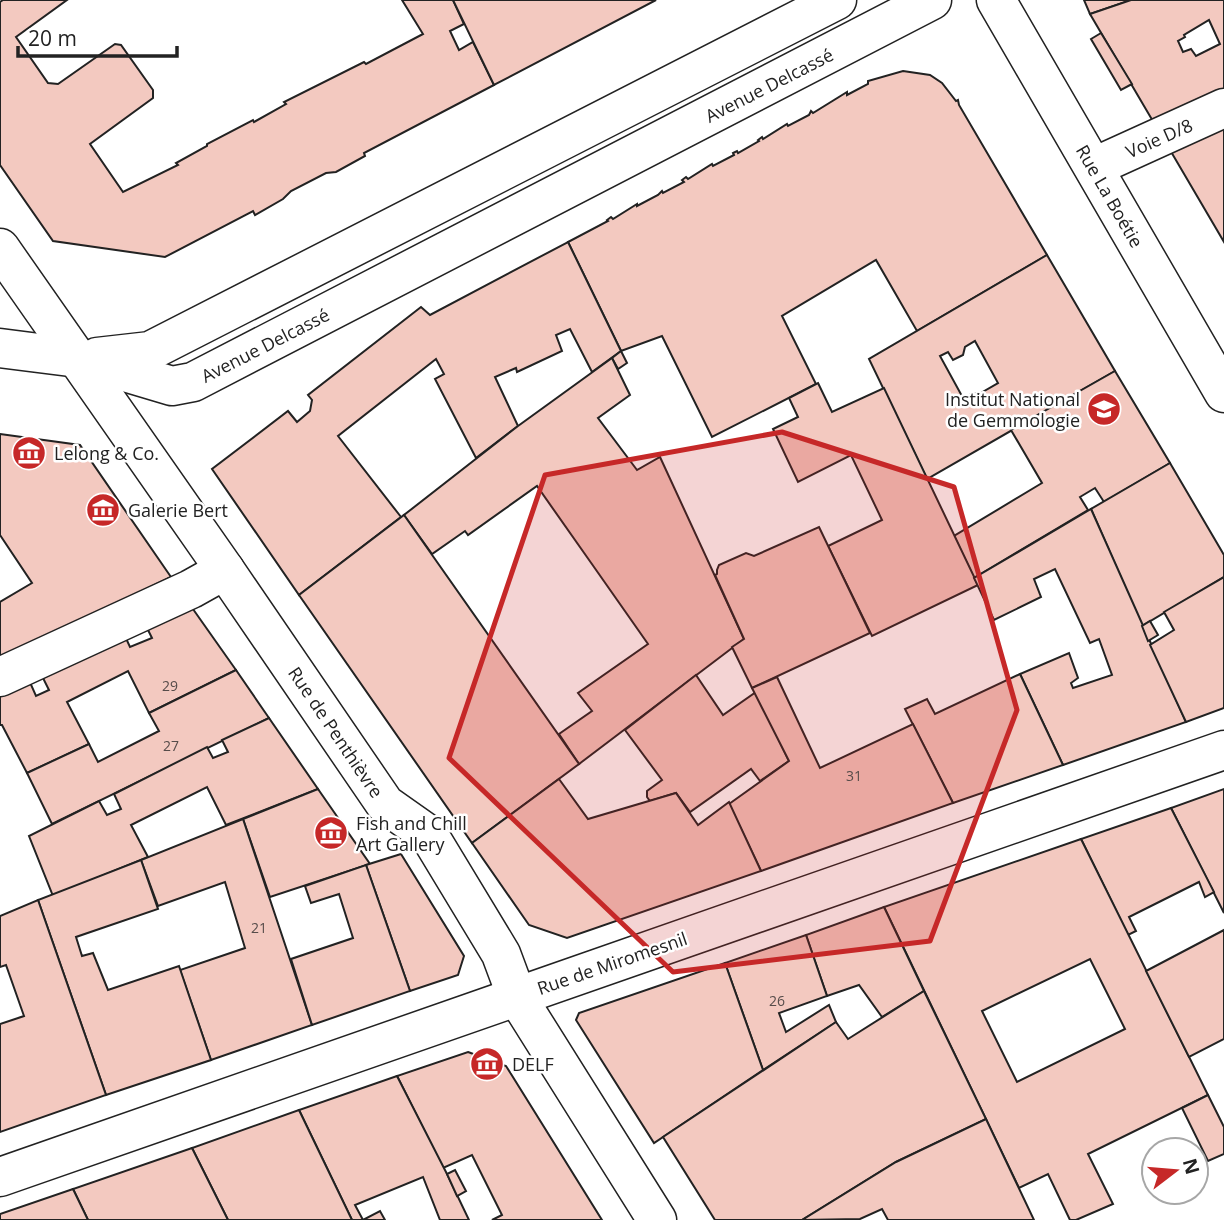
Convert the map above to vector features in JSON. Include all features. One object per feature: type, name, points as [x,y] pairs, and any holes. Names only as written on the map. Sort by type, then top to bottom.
[{"type":"street","points":[[0,348],[78,358],[150,351],[837,0]]},
{"type":"street","name":"Avenue Delcassé","points":[[78,358],[172,386],[193,382],[932,0]]},
{"type":"street","name":"Rue La Boétie","points":[[996,0],[1224,393]]},
{"type":"street","name":"Voie D/8","points":[[1094,167],[1224,108]]},
{"type":"street","name":"Rue de Penthièvre","points":[[0,248],[385,804],[429,835],[501,954],[517,997],[657,1220]]},
{"type":"street","points":[[0,677],[191,589],[225,570]]},
{"type":"street","name":"Rue de Miromesnil","points":[[0,1177],[1224,750]]},
{"type":"highlighted area","points":[[782,432],[954,487],[1017,710],[930,941],[673,972],[449,758],[545,475]]},
{"type":"building","points":[[67,0],[16,37],[48,83],[58,84],[115,44],[121,45],[153,90],[153,98],[90,144],[123,192],[178,165],[176,163],[207,144],[253,120],[254,122],[286,104],[284,102],[423,34],[402,0],[453,0],[464,24],[450,31],[459,50],[473,42],[494,85],[364,153],[365,156],[336,172],[326,173],[291,191],[283,199],[255,215],[253,211],[165,257],[53,241],[0,165],[0,2]]},
{"type":"building","points":[[453,0],[656,0],[494,85]]},
{"type":"building","points":[[1084,0],[1131,0],[1090,14]]},
{"type":"building","points":[[1131,0],[1224,0],[1224,91],[1154,123],[1090,14]],"holes":[[[1209,20],[1220,44],[1196,56],[1191,49],[1183,52],[1178,41]]]},
{"type":"building","points":[[1101,33],[1132,84],[1121,90],[1091,39]]},
{"type":"building","points":[[903,71],[930,75],[958,100],[1047,255],[917,331],[876,260],[782,316],[816,384],[712,437],[662,336],[621,351],[568,242],[611,217],[613,219],[637,204],[684,182],[682,180],[686,177],[688,179],[762,137],[763,139],[787,124],[788,126],[809,115],[811,111],[813,113],[847,92],[847,95],[868,84],[868,81]]},
{"type":"building","points":[[1224,125],[1224,242],[1170,150]]},
{"type":"building","points":[[568,242],[621,351],[592,372],[570,329],[556,335],[562,351],[517,372],[516,368],[495,377],[518,426],[476,458],[435,379],[444,374],[436,359],[338,436],[401,517],[299,595],[212,469],[288,411],[297,422],[310,411],[312,400],[308,395],[421,307],[430,315]]},
{"type":"building","points":[[1047,255],[1115,371],[927,479],[869,359]],"holes":[[[975,341],[998,383],[979,394],[973,393],[963,398],[940,356],[948,352],[953,360],[963,355],[965,347]]]},
{"type":"building","points":[[621,351],[627,363],[618,369],[612,358]]},
{"type":"building","points":[[612,358],[630,395],[598,418],[637,470],[660,457],[744,639],[579,764],[559,734],[592,711],[578,693],[648,644],[594,567],[537,486],[468,535],[465,531],[432,554],[404,515],[518,426]]},
{"type":"building","points":[[1115,371],[1170,463],[1104,502],[1095,488],[1080,497],[1088,510],[974,578],[954,536],[1042,483],[1011,430]]},
{"type":"building","points":[[818,383],[832,412],[884,388],[978,585],[872,636],[828,546],[882,520],[851,455],[798,482],[773,429],[798,417],[789,398]]},
{"type":"building","points":[[0,434],[80,445],[171,577],[0,660],[0,602],[32,583],[0,535]]},
{"type":"building","points":[[1170,463],[1224,555],[1224,577],[1142,626],[1091,509]]},
{"type":"building","points":[[1091,509],[1186,722],[1063,765],[1020,674],[1069,653],[1078,678],[1071,683],[1073,688],[1112,675],[1099,639],[1090,643],[1055,569],[1034,579],[1041,597],[994,620],[974,578]]},
{"type":"building","points":[[404,515],[579,764],[472,843],[299,595]]},
{"type":"building","points":[[819,527],[870,633],[752,688],[732,647],[744,639],[715,575],[719,565],[746,553],[754,556]]},
{"type":"building","points":[[1224,577],[1224,708],[1186,722],[1150,645],[1174,630],[1164,612]]},
{"type":"building","points":[[188,602],[236,670],[149,713],[128,671],[67,702],[89,744],[27,773],[0,725],[0,694],[29,680],[36,696],[49,690],[41,674],[124,634],[130,647],[152,638],[145,624]]},
{"type":"building","points":[[1150,621],[1158,635],[1148,641],[1142,626]]},
{"type":"building","points":[[236,670],[269,718],[52,824],[27,773],[89,744],[98,762],[159,731],[149,713]]},
{"type":"building","points":[[1020,674],[1063,765],[953,803],[905,709],[927,699],[935,714]]},
{"type":"building","points":[[696,675],[723,715],[756,692],[789,761],[760,781],[751,769],[690,812],[676,793],[650,801],[647,791],[662,780],[625,730]]},
{"type":"building","points":[[777,677],[820,768],[913,724],[953,803],[761,871],[729,804],[789,761],[752,688]]},
{"type":"building","points":[[269,718],[318,789],[226,825],[207,787],[131,825],[148,857],[53,896],[29,836],[99,801],[107,815],[121,809],[114,794],[207,747],[213,758],[228,752],[222,740]]},
{"type":"building","points":[[559,779],[588,819],[676,793],[698,825],[729,802],[761,871],[567,938],[529,925],[472,843]]},
{"type":"building","points":[[318,789],[370,864],[270,897],[243,819]]},
{"type":"building","points":[[1224,789],[1224,913],[1171,808]]},
{"type":"building","points":[[1171,808],[1214,892],[1205,897],[1199,882],[1129,917],[1136,931],[1128,935],[1081,839]]},
{"type":"building","points":[[243,819],[312,1025],[211,1060],[180,970],[245,948],[225,882],[158,906],[141,860]]},
{"type":"building","points":[[1081,839],[1208,1095],[1088,1154],[1113,1204],[1070,1220],[1048,1174],[1019,1188],[884,907]],"holes":[[[1090,959],[1125,1029],[1017,1082],[982,1011]]]},
{"type":"building","points":[[401,854],[464,956],[458,975],[410,991],[366,865]]},
{"type":"building","points":[[141,860],[158,909],[76,937],[82,956],[93,953],[108,990],[179,966],[211,1060],[106,1095],[38,900]]},
{"type":"building","points":[[366,865],[410,991],[312,1025],[291,959],[353,938],[339,894],[311,903],[305,886]]},
{"type":"building","points":[[38,900],[106,1095],[0,1132],[0,1024],[24,1016],[6,965],[0,967],[0,916]]},
{"type":"building","points":[[884,907],[924,991],[882,1017],[859,985],[827,996],[806,935]]},
{"type":"building","points":[[1224,930],[1224,1039],[1189,1057],[1146,971]]},
{"type":"building","points":[[806,935],[827,996],[779,1013],[786,1032],[829,1005],[836,1022],[763,1070],[725,963]]},
{"type":"building","points":[[725,963],[763,1070],[654,1143],[576,1020],[579,1013]]},
{"type":"building","points":[[924,991],[986,1119],[896,1162],[802,1220],[715,1220],[663,1137],[836,1022],[848,1039]]},
{"type":"building","points":[[468,1052],[506,1066],[602,1220],[492,1220],[502,1215],[472,1155],[443,1168],[397,1076]]},
{"type":"building","points":[[397,1076],[469,1220],[440,1220],[423,1177],[355,1205],[363,1220],[352,1220],[299,1110]]},
{"type":"building","points":[[1208,1095],[1224,1127],[1224,1154],[1210,1160],[1210,1136],[1196,1136],[1182,1108]]},
{"type":"building","points":[[299,1110],[352,1220],[228,1220],[192,1148]]},
{"type":"building","points":[[986,1119],[1034,1220],[888,1220],[882,1209],[860,1219],[802,1220],[896,1162]]},
{"type":"building","points":[[192,1148],[228,1220],[88,1220],[73,1189]]},
{"type":"building","points":[[455,1170],[466,1191],[457,1196],[447,1174]]},
{"type":"building","points":[[73,1189],[88,1220],[0,1220],[0,1214]]},
{"type":"building","points":[[380,1211],[385,1220],[363,1220]]},
{"type":"place","name":"Institut National de Gemmologie","points":[[1104,409]]},
{"type":"place","name":"Lelong & Co.","points":[[29,453]]},
{"type":"place","name":"Galerie Bert","points":[[103,510]]},
{"type":"place","name":"Fish and Chill Art Gallery","points":[[331,833]]},
{"type":"place","name":"DELF","points":[[487,1064]]}]
